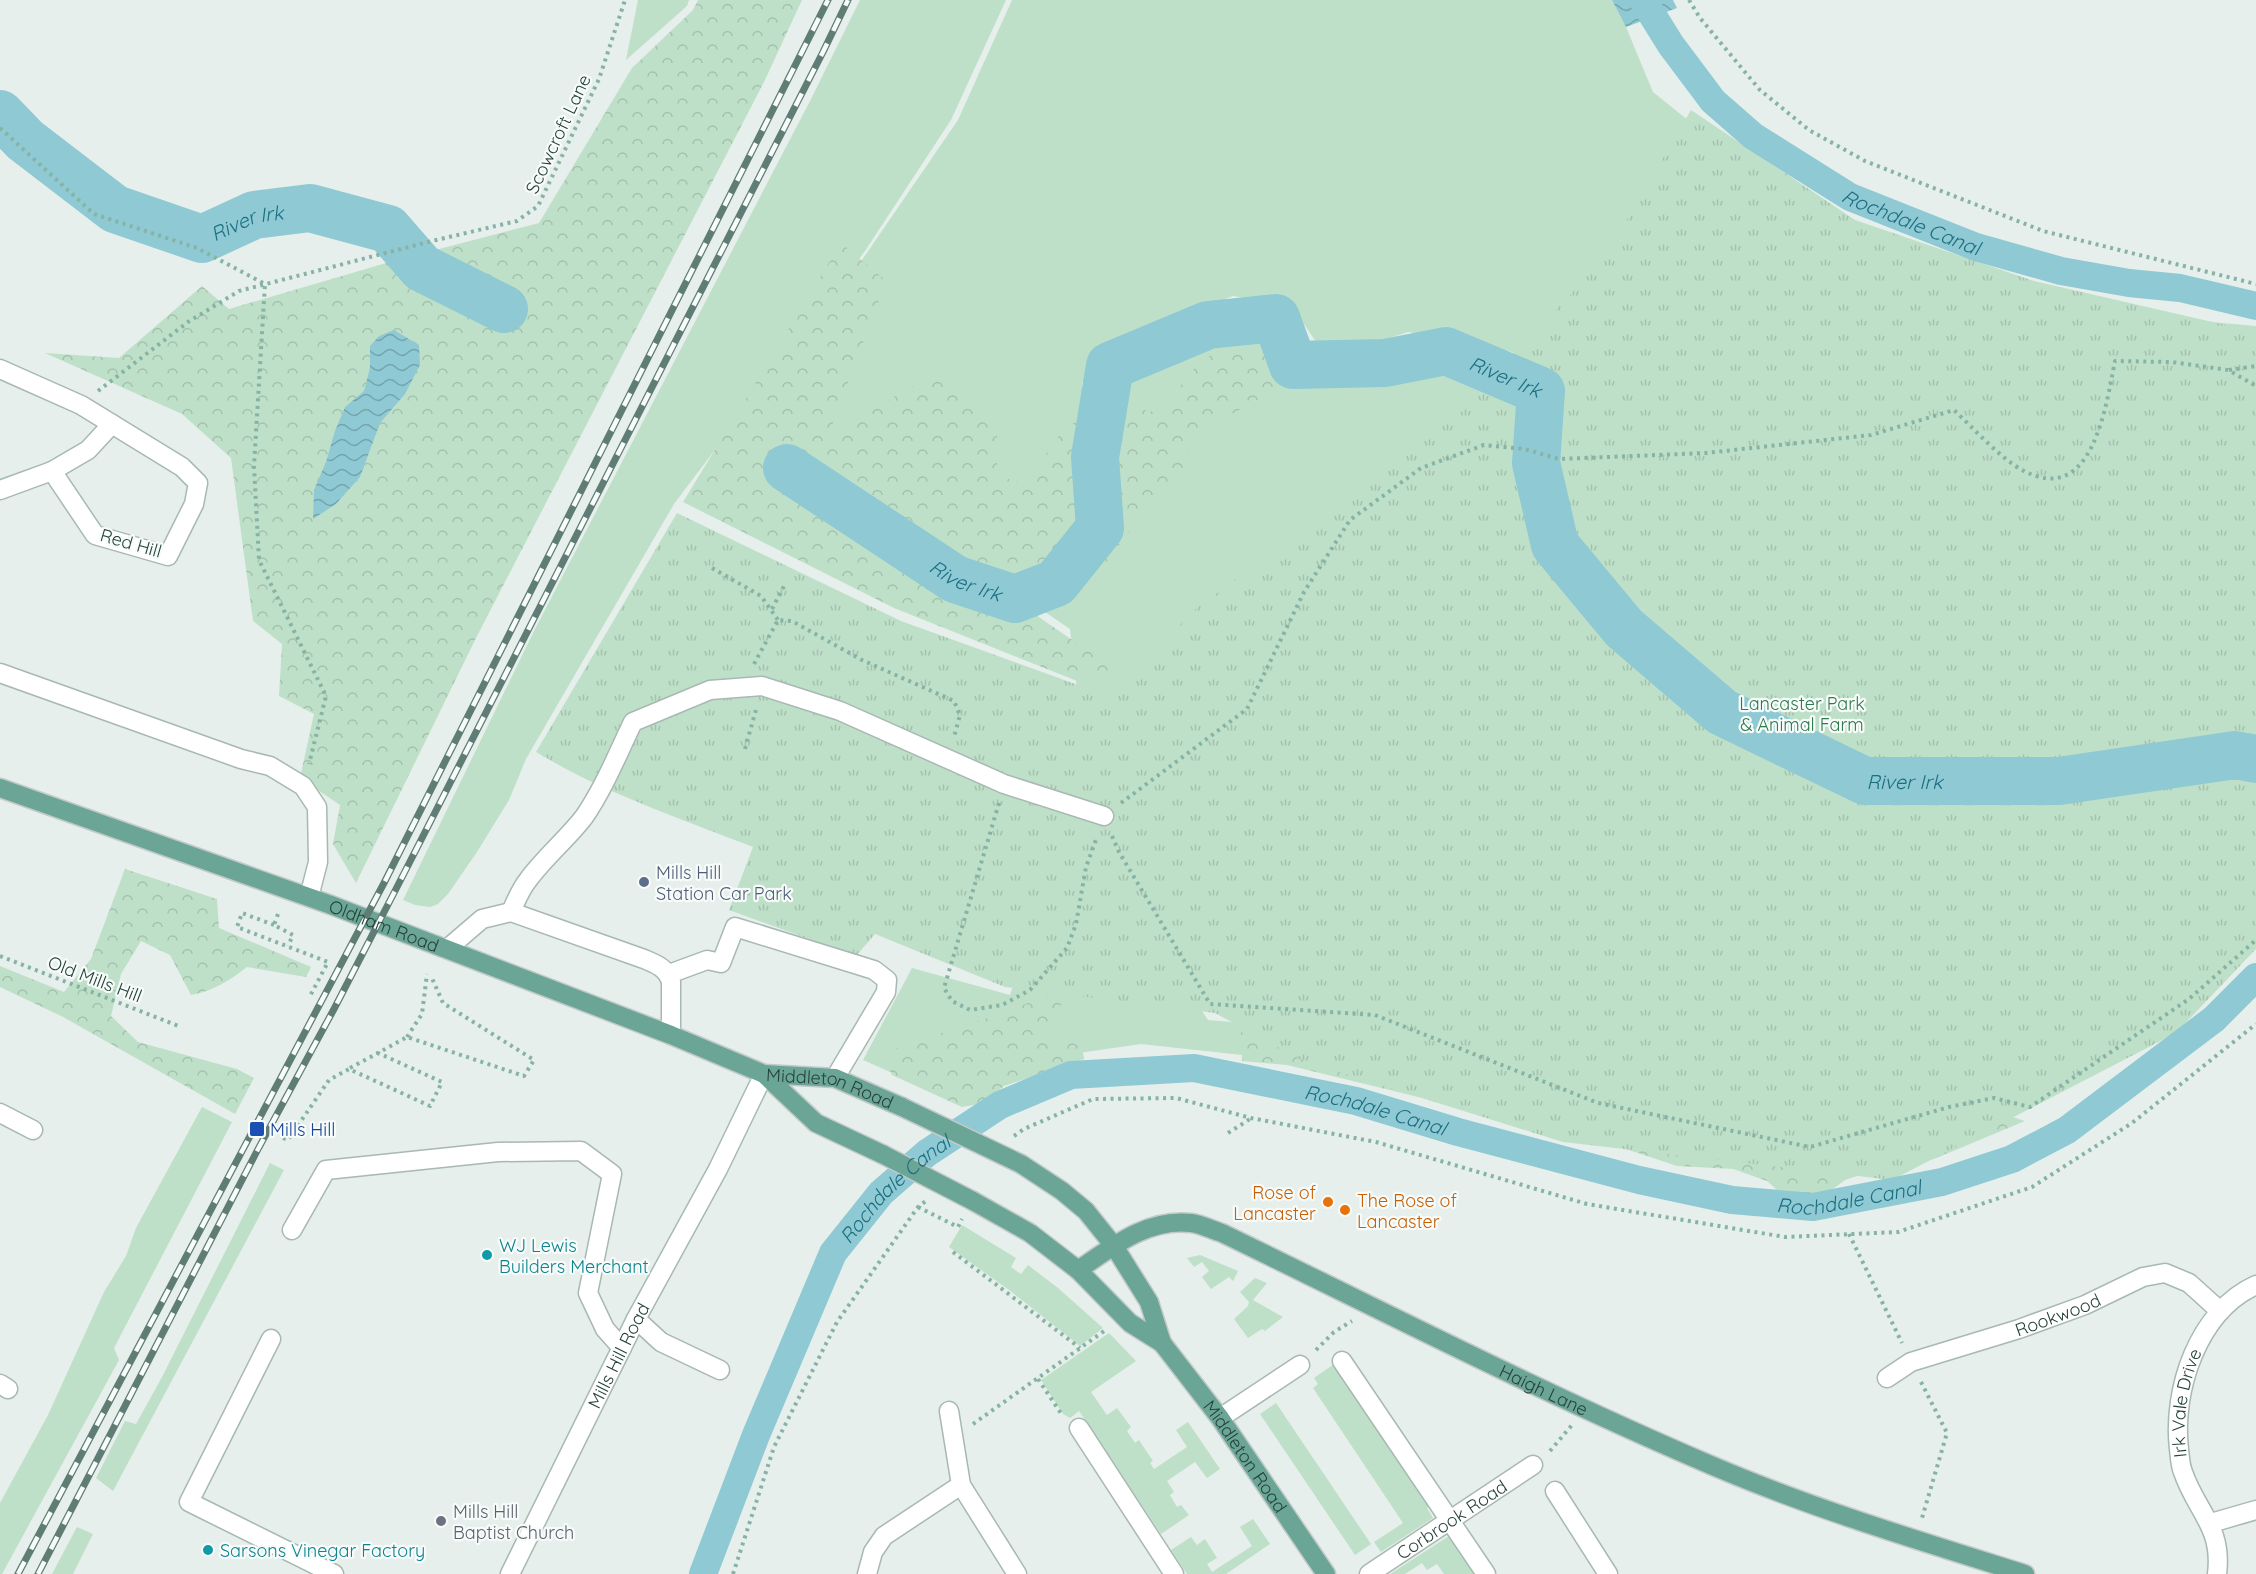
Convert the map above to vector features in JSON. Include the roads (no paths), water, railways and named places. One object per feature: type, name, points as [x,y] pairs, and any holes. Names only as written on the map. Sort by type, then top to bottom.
[{"type":"main road","name":"Oldham Road","points":[[0,788],[309,897],[671,1035],[764,1074]]},
{"type":"main road","name":"Middleton Road","points":[[764,1074],[835,1078],[1021,1164],[1062,1191],[1086,1211],[1114,1246],[1149,1302],[1162,1343],[1220,1418],[1326,1574]]},
{"type":"main road","name":"Middleton Road","points":[[764,1074],[816,1123],[884,1155],[1030,1233],[1078,1270],[1130,1323],[1162,1343]]},
{"type":"main road","name":"Haigh Lane","points":[[1078,1270],[1139,1231],[1166,1224],[1192,1223],[1222,1233],[1581,1407],[1714,1466],[1804,1502],[2000,1570],[2025,1574]]},
{"type":"street","points":[[0,369],[81,405],[112,424],[88,450],[52,471],[0,490]]},
{"type":"street","name":"Red Hill","points":[[52,471],[95,535],[168,556],[194,504],[198,483],[182,467],[112,424]]},
{"type":"street","points":[[0,673],[240,759],[270,766],[303,786],[317,807],[318,862],[309,897]]},
{"type":"street","points":[[511,912],[519,893],[529,879],[584,816],[601,788],[633,722],[710,690],[762,686],[840,711],[1004,784],[1104,816]]},
{"type":"street","points":[[447,949],[482,919],[511,912],[644,959],[661,966],[669,974],[671,1035]]},
{"type":"street","points":[[669,974],[707,960],[722,963],[735,927],[874,970],[886,980],[886,992],[835,1078]]},
{"type":"street","name":"Mills Hill Road","points":[[510,1574],[636,1319],[718,1169],[764,1074]]},
{"type":"street","points":[[0,1113],[33,1130]]},
{"type":"street","points":[[292,1230],[327,1170],[498,1152],[581,1151],[612,1174],[588,1293],[605,1329],[622,1348]]},
{"type":"street","name":"Rookwood","points":[[1887,1378],[1911,1362],[2019,1329],[2085,1305],[2143,1277],[2165,1273],[2189,1283],[2220,1311]]},
{"type":"street","name":"Irk Vale Drive","points":[[2217,1574],[2216,1544],[2211,1523],[2195,1499],[2182,1470],[2178,1442],[2178,1414],[2185,1379],[2197,1344],[2220,1311],[2256,1285]]},
{"type":"street","points":[[636,1319],[661,1342],[720,1370]]},
{"type":"street","points":[[271,1339],[189,1502],[334,1574]]},
{"type":"street","points":[[1341,1360],[1486,1574]]},
{"type":"street","points":[[1220,1418],[1300,1365]]},
{"type":"street","points":[[949,1411],[961,1485],[1017,1574]]},
{"type":"street","points":[[1078,1428],[1174,1574]]},
{"type":"street","name":"Corbrook Road","points":[[1370,1574],[1533,1465]]},
{"type":"street","points":[[867,1574],[873,1552],[884,1536],[961,1485]]},
{"type":"street","points":[[1555,1491],[1608,1574]]},
{"type":"street","points":[[2211,1523],[2256,1510]]},
{"type":"water","points":[[1612,0],[1673,0],[1677,8],[1626,27]]},
{"type":"water","points":[[394,330],[419,345],[420,365],[405,394],[380,423],[360,477],[336,504],[313,519],[314,490],[326,462],[335,431],[345,407],[364,391],[370,368],[370,346],[379,336]]},
{"type":"waterway","name":"Rochdale Canal","points":[[1643,0],[1671,45],[1713,101],[1753,136],[1850,197],[1976,247],[2061,271],[2129,283],[2180,288],[2256,306]]},
{"type":"waterway","name":"River Irk","points":[[0,114],[25,140],[115,209],[202,239],[254,215],[310,208],[388,229],[422,268],[504,309]]},
{"type":"waterway","name":"River Irk","points":[[787,468],[955,579],[1015,599],[1056,583],[1100,528],[1095,457],[1110,366],[1208,325],[1276,318],[1293,365],[1385,363],[1446,351],[1541,391],[1536,463],[1555,545],[1624,628],[1722,712],[1865,781],[2059,781],[2235,755],[2256,759]]},
{"type":"waterway","name":"Rochdale Canal","points":[[703,1574],[756,1435],[833,1253],[881,1193],[927,1153],[1000,1105],[1071,1075],[1194,1068],[1356,1101],[1458,1132],[1639,1180],[1732,1200],[1813,1207],[1942,1182],[2012,1159],[2067,1130],[2214,1019],[2256,977]]},
{"type":"railway","points":[[18,1574],[384,883],[828,0]]},
{"type":"railway","points":[[38,1574],[257,1151],[396,889],[848,0]]},
{"type":"place","name":"Mills Hill Station Car Park","points":[[644,882]]},
{"type":"place","name":"Mills Hill","points":[[257,1129]]},
{"type":"place","name":"Rose of Lancaster","points":[[1328,1202]]},
{"type":"place","name":"The Rose of Lancaster","points":[[1345,1210]]},
{"type":"place","name":"WJ Lewis Builders Merchant","points":[[487,1255]]},
{"type":"place","name":"Mills Hill Baptist Church","points":[[441,1521]]},
{"type":"place","name":"Sarsons Vinegar Factory","points":[[208,1550]]},
{"type":"park label","name":"Lancaster Park & Animal Farm","points":[[1802,713]]}]
